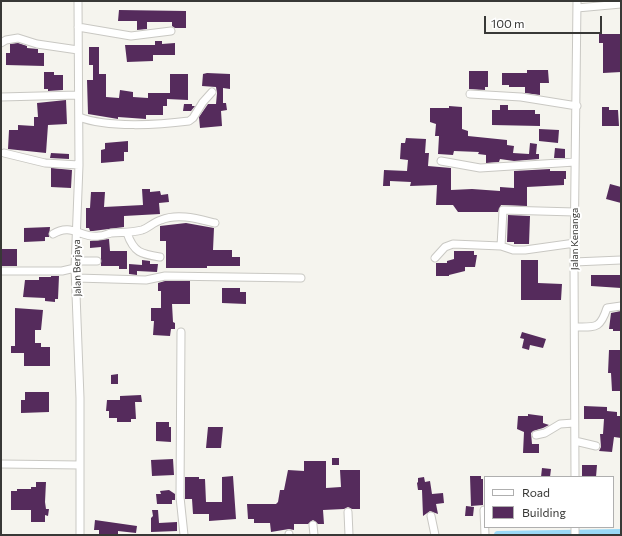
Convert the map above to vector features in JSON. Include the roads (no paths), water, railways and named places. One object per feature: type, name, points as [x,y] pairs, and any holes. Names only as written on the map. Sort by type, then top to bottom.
[{"type":"street","name":"Jalan Berjaya","points":[[78,1],[79,165],[76,230],[76,278],[80,533]]},
{"type":"street","points":[[577,5],[621,4]]},
{"type":"street","name":"Jalan Kenanga","points":[[575,476],[574,423],[576,328],[574,262],[577,5]]},
{"type":"street","points":[[78,27],[131,36],[171,31]]},
{"type":"street","points":[[1,43],[6,40],[18,38],[37,44],[78,50]]},
{"type":"street","points":[[79,117],[89,121],[135,124],[189,121],[193,118],[202,102],[212,92]]},
{"type":"street","points":[[470,94],[521,97],[577,106]]},
{"type":"street","points":[[1,97],[78,95]]},
{"type":"street","points":[[4,153],[45,163],[79,165]]},
{"type":"street","points":[[441,161],[480,168],[575,162]]},
{"type":"street","points":[[501,246],[503,210],[575,212]]},
{"type":"street","points":[[53,234],[59,231],[76,230],[92,237],[112,233],[127,233],[143,229],[161,219],[176,217],[190,217],[215,223]]},
{"type":"street","points":[[127,233],[130,242],[141,254],[160,257]]},
{"type":"street","points":[[436,258],[445,247],[453,244],[501,246],[513,250],[524,250],[575,243]]},
{"type":"street","points":[[574,262],[621,260]]},
{"type":"street","points":[[1,271],[62,270],[76,264],[97,261]]},
{"type":"street","points":[[76,278],[146,280],[165,276],[301,278]]},
{"type":"street","points":[[576,328],[598,326],[602,322],[607,308],[621,306]]},
{"type":"street","points":[[181,332],[180,497],[184,532]]},
{"type":"street","points":[[536,435],[545,433],[560,424],[574,423]]},
{"type":"street","points":[[575,441],[596,446]]},
{"type":"street","points":[[1,464],[80,465]]},
{"type":"street","points":[[348,512],[349,535]]},
{"type":"street","points":[[431,516],[435,531]]},
{"type":"street","points":[[313,526],[314,535]]},
{"type":"waterway","points":[[498,535],[621,533]]}]
